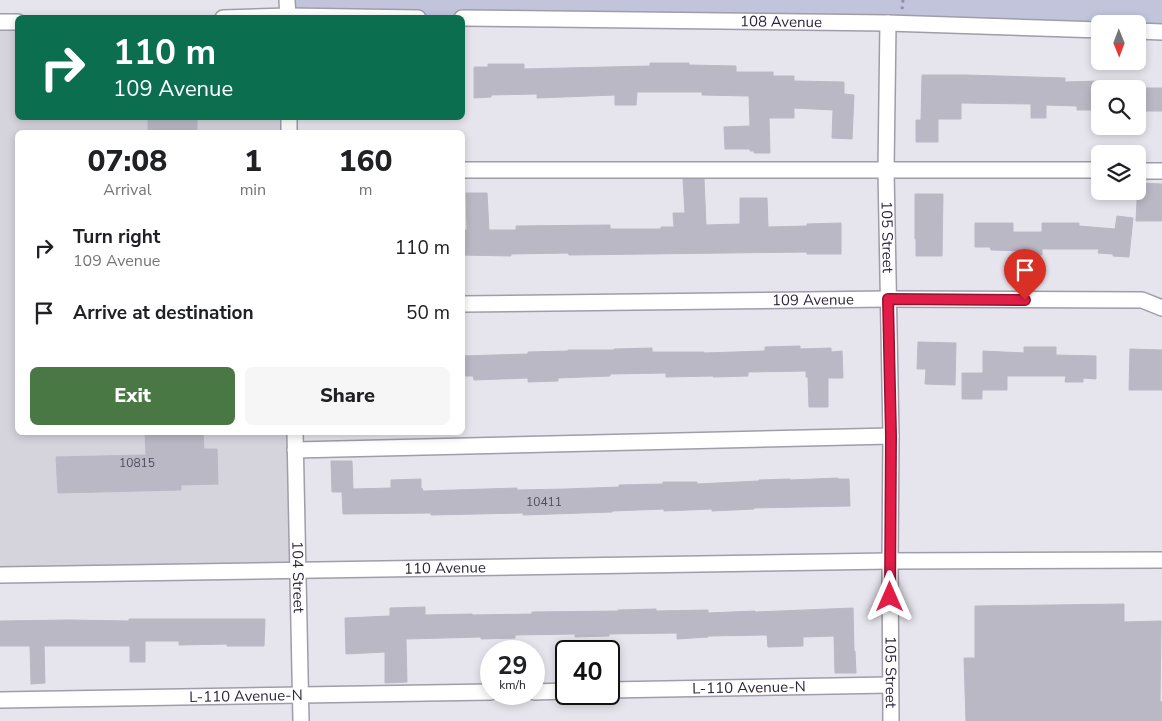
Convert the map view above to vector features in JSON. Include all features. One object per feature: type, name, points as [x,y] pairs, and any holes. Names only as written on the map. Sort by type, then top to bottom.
[{"type":"street","points":[[287,0],[288,15]]},
{"type":"street","name":"108 Avenue","points":[[465,18],[888,22],[1091,30]]},
{"type":"street","points":[[0,22],[15,22]]},
{"type":"street","name":"105 Street","points":[[888,22],[886,170],[891,436],[891,721]]},
{"type":"street","points":[[1146,31],[1162,32]]},
{"type":"street","points":[[465,170],[1091,170]]},
{"type":"street","points":[[1146,170],[1162,170]]},
{"type":"street","name":"109 Avenue","points":[[465,304],[888,299],[1142,300],[1162,308]]},
{"type":"street","name":"104 Street","points":[[295,435],[301,721]]},
{"type":"street","points":[[295,450],[891,436]]},
{"type":"street","name":"110 Avenue","points":[[0,575],[890,562],[1162,560]]},
{"type":"street","name":"L-110 Avenue-N","points":[[620,690],[890,685]]},
{"type":"street","name":"L-110 Avenue-N","points":[[0,700],[480,692]]},
{"type":"shaded area","points":[[284,0],[1162,0],[1162,28],[1146,25],[1146,15],[1091,15],[1091,24],[465,18],[465,15],[284,15]]},
{"type":"shaded area","points":[[0,22],[15,22],[15,120],[289,120],[289,130],[15,130],[15,435],[295,435],[298,571],[0,575]]},
{"type":"building","points":[[650,63],[736,66],[736,72],[773,72],[773,76],[794,76],[794,81],[844,82],[844,94],[854,95],[852,139],[832,138],[833,110],[794,108],[794,118],[769,118],[770,153],[754,153],[750,149],[725,149],[724,127],[750,126],[749,96],[702,95],[702,92],[637,92],[636,105],[615,105],[615,95],[537,98],[537,94],[491,95],[491,97],[474,98],[474,67],[488,67],[488,64],[524,64],[524,69],[650,66]]},
{"type":"building","points":[[922,75],[1065,78],[1065,82],[1091,81],[1091,110],[1077,110],[1077,106],[1046,105],[1046,118],[1031,118],[1031,104],[961,103],[961,119],[938,119],[938,142],[916,142],[916,120],[921,120]]},
{"type":"building","points":[[1146,88],[1162,88],[1162,111],[1146,111]]},
{"type":"building","points":[[148,120],[197,120],[197,130],[148,130]]},
{"type":"building","points":[[683,179],[704,179],[706,225],[740,224],[740,198],[767,198],[768,227],[841,223],[841,254],[807,254],[807,252],[465,255],[465,230],[467,230],[466,193],[487,193],[489,230],[516,230],[516,226],[610,225],[610,229],[661,229],[661,227],[674,227],[673,213],[685,213]]},
{"type":"building","points":[[1146,183],[1162,184],[1162,221],[1136,221],[1137,200],[1146,200]]},
{"type":"building","points":[[915,194],[943,194],[942,256],[916,256]]},
{"type":"building","points":[[1117,216],[1133,218],[1129,257],[1098,253],[1099,249],[1042,249],[1042,255],[1027,255],[1027,251],[991,250],[990,247],[975,247],[975,223],[1013,223],[1013,232],[1042,232],[1042,223],[1079,223],[1079,226],[1115,229]]},
{"type":"building","points":[[918,342],[956,343],[955,385],[925,384],[926,369],[917,369]]},
{"type":"building","points":[[800,346],[800,349],[831,348],[831,352],[842,351],[843,378],[828,378],[828,407],[809,407],[806,371],[748,372],[748,376],[713,377],[666,377],[666,373],[610,374],[610,376],[558,378],[558,381],[528,382],[528,378],[474,380],[473,376],[465,376],[465,356],[528,354],[528,352],[568,350],[652,348],[652,352],[704,353],[765,351],[765,347]]},
{"type":"building","points":[[1024,347],[1056,347],[1056,355],[1096,356],[1096,379],[1083,378],[1083,382],[1065,382],[1066,376],[1007,376],[1007,390],[982,390],[982,399],[962,399],[962,373],[983,373],[983,351],[1024,353]]},
{"type":"building","points":[[1130,349],[1162,350],[1162,390],[1129,390]]},
{"type":"building","points":[[145,435],[203,435],[204,449],[217,449],[218,484],[181,485],[181,490],[58,493],[56,457],[146,455]]},
{"type":"building","points":[[331,461],[352,461],[353,489],[391,488],[391,480],[421,479],[423,491],[517,488],[517,490],[566,489],[663,484],[663,482],[697,482],[697,484],[838,478],[849,479],[850,506],[712,511],[712,509],[664,511],[664,509],[523,515],[523,513],[343,514],[342,492],[332,492]]},
{"type":"building","points":[[1124,604],[1124,622],[1161,621],[1160,701],[1162,702],[1162,721],[966,721],[964,658],[975,658],[975,606]]},
{"type":"building","points":[[425,607],[425,615],[532,614],[532,612],[656,609],[656,611],[708,610],[708,613],[853,608],[856,673],[835,673],[834,636],[803,637],[803,646],[768,647],[767,635],[708,636],[677,639],[677,633],[609,634],[609,636],[575,637],[575,634],[515,635],[515,638],[406,639],[407,682],[385,683],[385,652],[346,654],[345,618],[390,616],[390,608]]},
{"type":"building","points":[[129,619],[265,619],[264,646],[227,646],[227,644],[179,645],[179,641],[145,641],[145,662],[130,662],[130,646],[44,646],[45,683],[31,684],[30,646],[0,646],[0,621],[129,621]]},
{"type":"route","points":[[890,597],[891,436],[888,299],[1025,300]]}]
